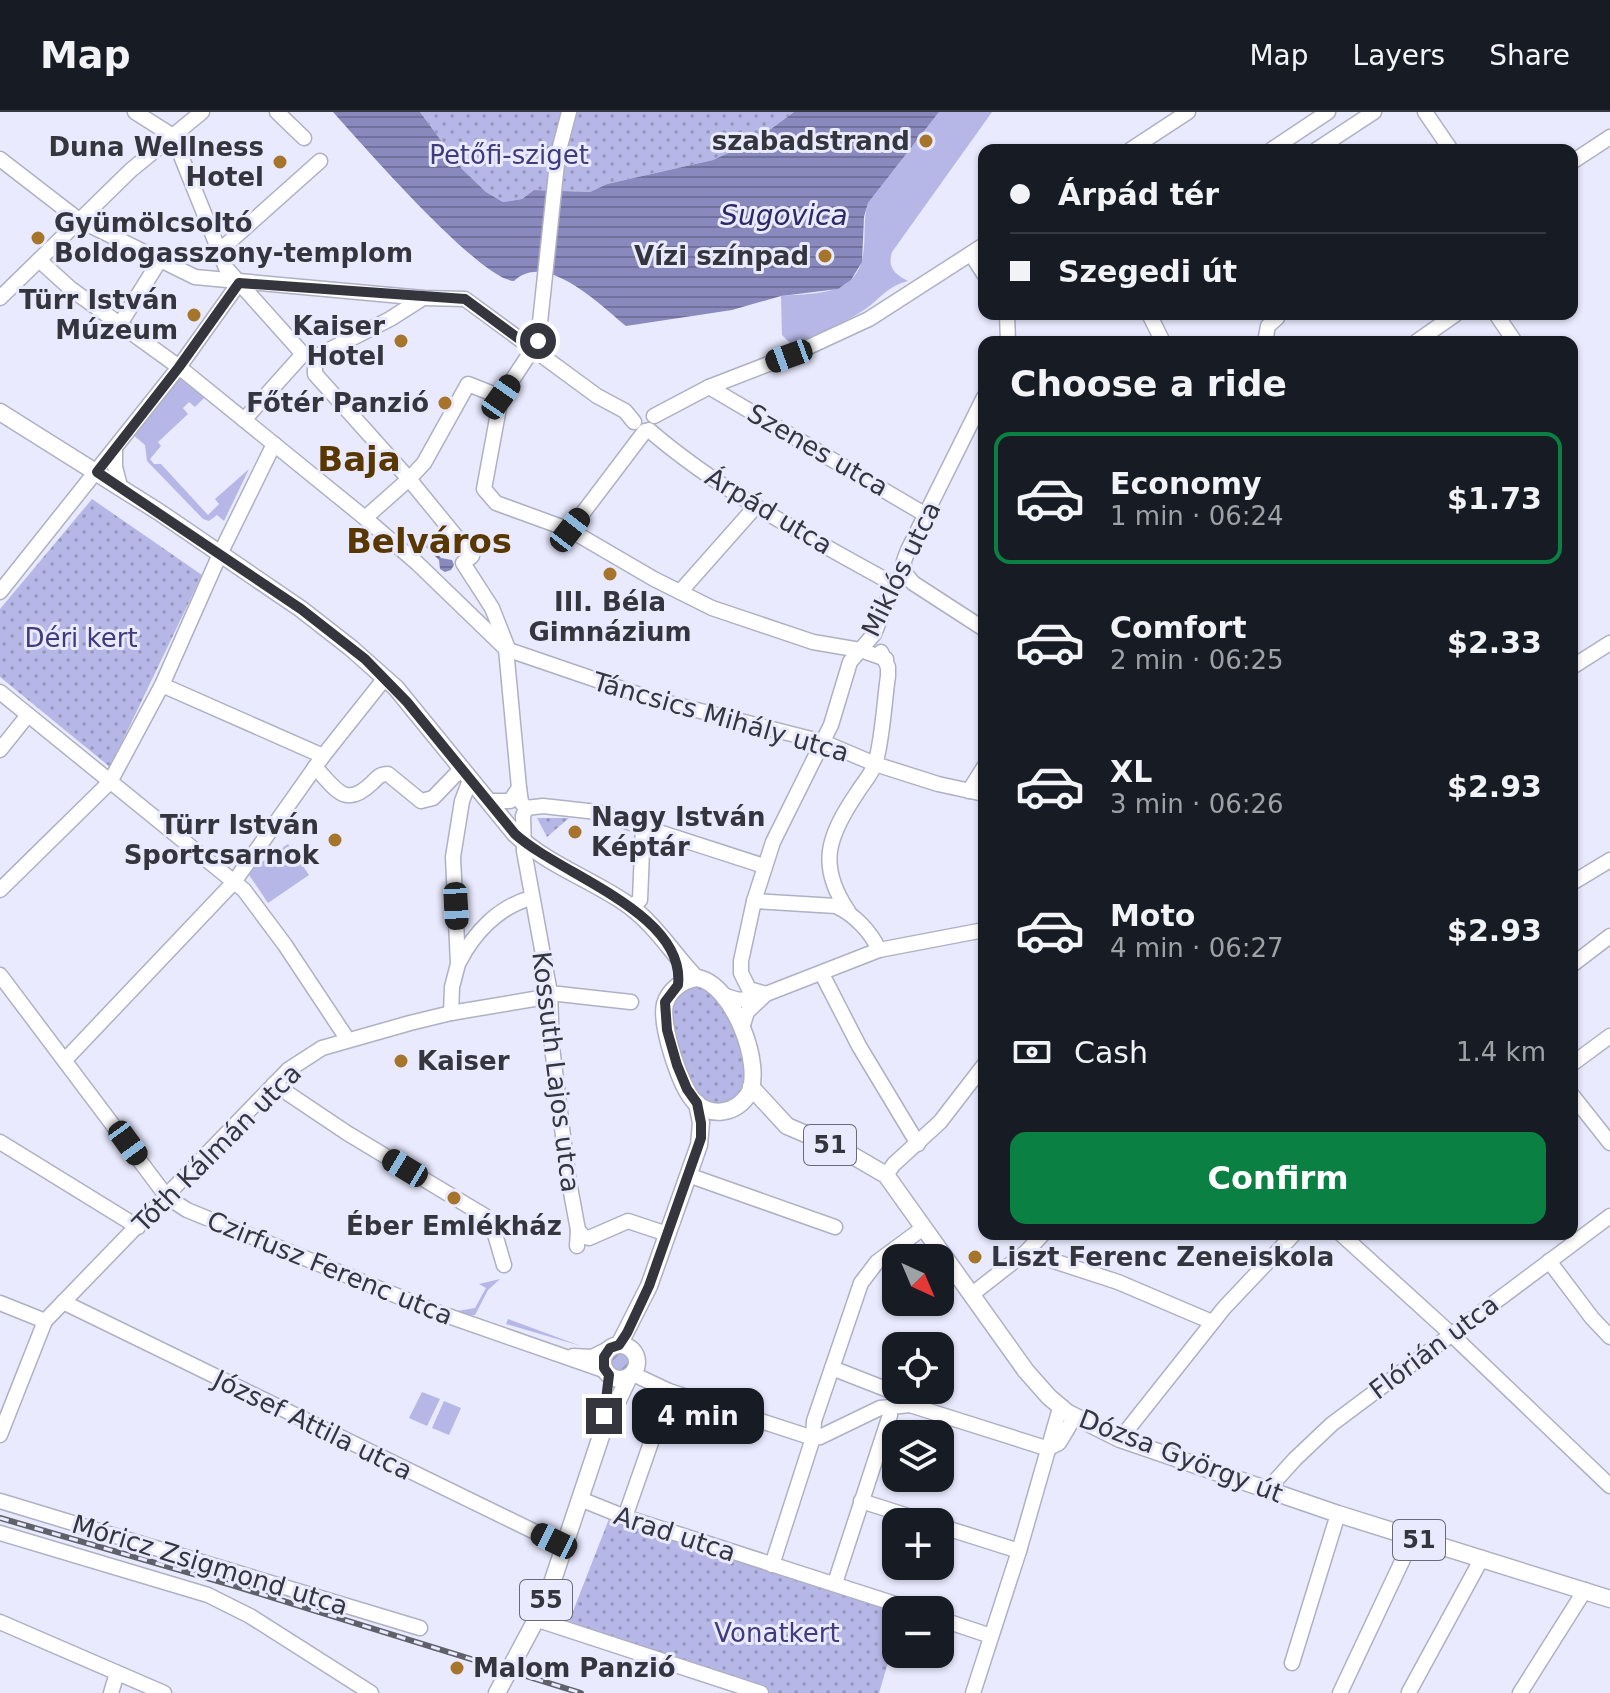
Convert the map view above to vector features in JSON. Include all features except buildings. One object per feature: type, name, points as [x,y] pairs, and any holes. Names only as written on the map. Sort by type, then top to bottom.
[{"type":"main road","points":[[0,412],[120,486],[311,617],[385,678],[524,842],[631,907],[650,924],[696,978]]},
{"type":"main road","points":[[675,956],[678,985]]},
{"type":"main road","points":[[696,978],[705,978],[718,986],[735,1009],[750,1061],[751,1087],[738,1106],[721,1112],[697,1103],[687,1089],[667,1030],[665,1002],[678,985],[696,978]]},
{"type":"main road","name":"Dózsa György út","points":[[751,1087],[787,1126],[843,1150],[886,1175],[1026,1371],[1067,1413],[1120,1439],[1267,1490],[1610,1599]]},
{"type":"main road","name":"55","points":[[697,1103],[701,1138]]},
{"type":"main road","name":"Dózsa György út","points":[[738,1106],[775,1115]]},
{"type":"main road","name":"55","points":[[601,1436],[608,1373],[604,1357],[621,1348],[649,1286],[701,1138],[721,1112]]},
{"type":"main road","name":"55","points":[[497,1693],[547,1599],[601,1436],[637,1363],[621,1348]]},
{"type":"main road","points":[[608,1373],[621,1379],[631,1375]]},
{"type":"street","points":[[135,112],[173,136],[226,268],[309,356],[315,374],[409,479],[472,556],[463,563],[492,608],[507,650],[519,788],[521,802],[526,808],[543,806],[597,812],[764,866]]},
{"type":"street","points":[[0,298],[131,170],[202,112]]},
{"type":"street","points":[[277,112],[304,138]]},
{"type":"street","points":[[569,112],[558,154],[538,341],[534,350],[494,393],[484,489],[496,503],[570,530],[680,592],[761,626],[886,659]]},
{"type":"street","points":[[1139,144],[1188,112]]},
{"type":"street","points":[[1280,144],[1328,112]]},
{"type":"street","points":[[1325,144],[1374,112]]},
{"type":"street","points":[[1425,112],[1447,144]]},
{"type":"street","points":[[1578,158],[1610,137]]},
{"type":"street","points":[[0,159],[79,220],[195,277],[423,298]]},
{"type":"street","points":[[218,252],[320,161]]},
{"type":"street","points":[[570,530],[642,419],[869,319],[978,249]]},
{"type":"street","points":[[971,254],[978,265]]},
{"type":"street","points":[[39,260],[71,289],[179,367],[365,518],[439,583],[507,650]]},
{"type":"street","points":[[120,324],[160,260]]},
{"type":"street","points":[[0,592],[179,367],[239,283]]},
{"type":"street","points":[[244,420],[309,356],[390,319],[423,298]]},
{"type":"street","name":"Árpád utca","points":[[423,298],[465,299],[597,396],[642,419],[683,459],[756,506],[895,585]]},
{"type":"street","points":[[1425,336],[1447,320]]},
{"type":"street","points":[[365,518],[424,463],[468,384],[494,393]]},
{"type":"street","name":"Szenes utca","points":[[709,387],[926,515]]},
{"type":"street","name":"Miklós utca","points":[[763,996],[749,989],[741,973],[754,901],[764,866],[823,742],[850,662],[874,634],[895,585],[904,572],[904,561],[978,409]]},
{"type":"street","points":[[0,890],[110,782],[162,685],[220,554],[274,444]]},
{"type":"street","points":[[115,448],[115,467],[120,486]]},
{"type":"street","points":[[680,592],[756,506]]},
{"type":"street","points":[[904,572],[913,583],[978,625]]},
{"type":"street","points":[[874,634],[886,659],[888,676],[875,764],[842,814],[830,840],[830,868],[837,895],[873,937],[879,950]]},
{"type":"street","points":[[1578,663],[1610,643]]},
{"type":"street","name":"Táncsics Mihály utca","points":[[507,650],[649,698],[823,742],[875,764],[978,793]]},
{"type":"street","points":[[65,1060],[234,882],[319,762],[385,678]]},
{"type":"street","points":[[162,685],[319,762],[344,795],[359,795],[379,776],[388,774],[421,801],[433,798],[466,774]]},
{"type":"street","points":[[0,692],[256,903],[348,1040]]},
{"type":"street","points":[[0,750],[28,715]]},
{"type":"street","points":[[458,964],[453,857],[466,774]]},
{"type":"street","points":[[969,791],[978,777]]},
{"type":"street","points":[[488,801],[510,801],[519,788]]},
{"type":"street","name":"Kossuth Lajos utca","points":[[526,808],[523,816],[527,874],[550,993],[552,1047],[578,1230],[577,1246]]},
{"type":"street","points":[[631,907],[640,900],[643,827]]},
{"type":"street","points":[[1578,880],[1610,861]]},
{"type":"street","points":[[527,874],[543,865],[555,863]]},
{"type":"street","points":[[451,1013],[452,987],[467,945],[510,906],[531,898]]},
{"type":"street","points":[[754,901],[824,904],[848,911]]},
{"type":"street","points":[[726,996],[739,1000],[763,996],[879,950],[978,931]]},
{"type":"street","points":[[1578,960],[1610,936]]},
{"type":"street","points":[[822,974],[859,1046],[918,1144]]},
{"type":"street","name":"Czirfusz Ferenc utca","points":[[0,975],[167,1197],[199,1215],[553,1354]]},
{"type":"street","name":"Tóth Kálmán utca","points":[[0,1435],[45,1321],[288,1070],[322,1048],[348,1040],[451,1013],[540,998],[550,993],[631,1002]]},
{"type":"street","points":[[742,1028],[744,1016],[763,996]]},
{"type":"street","points":[[1578,1060],[1610,1036]]},
{"type":"street","points":[[886,1175],[940,1122],[978,1073]]},
{"type":"street","points":[[274,1084],[347,1133],[485,1216],[492,1224],[504,1265]]},
{"type":"street","points":[[1578,1103],[1610,1143]]},
{"type":"street","points":[[0,1142],[138,1227]]},
{"type":"street","points":[[688,1175],[835,1227]]},
{"type":"street","name":"Flórián utca","points":[[1578,1240],[1610,1216]]},
{"type":"street","points":[[578,1230],[589,1238],[628,1221],[667,1234]]},
{"type":"street","points":[[772,1565],[813,1438],[814,1421],[861,1283],[877,1262],[923,1228]]},
{"type":"street","points":[[971,1295],[1037,1240]]},
{"type":"street","points":[[1120,1439],[1212,1322],[1288,1240]]},
{"type":"street","points":[[1348,1240],[1610,1486]]},
{"type":"street","name":"Flórián utca","points":[[1267,1490],[1332,1424],[1577,1240]]},
{"type":"street","points":[[1026,1252],[1118,1282],[1212,1322]]},
{"type":"street","points":[[1549,1261],[1610,1337]]},
{"type":"street","name":"József Attila utca","points":[[63,1302],[564,1546]]},
{"type":"street","points":[[0,1303],[45,1321]]},
{"type":"street","points":[[553,1354],[592,1357],[621,1348]]},
{"type":"street","points":[[553,1354],[608,1373]]},
{"type":"street","points":[[832,1368],[896,1393],[910,1405]]},
{"type":"street","points":[[631,1375],[669,1391],[813,1438],[880,1408],[910,1405],[1054,1446],[1092,1427]]},
{"type":"street","points":[[625,1517],[669,1391]]},
{"type":"street","points":[[973,1693],[1067,1413]]},
{"type":"street","points":[[835,1583],[890,1415]]},
{"type":"street","name":"Arad utca","points":[[580,1499],[625,1517],[882,1599]]},
{"type":"street","name":"Móricz Zsigmond utca","points":[[0,1501],[420,1628]]},
{"type":"street","points":[[861,1501],[883,1508]]},
{"type":"street","points":[[1292,1663],[1338,1514]]},
{"type":"street","points":[[954,1530],[1019,1551]]},
{"type":"street","name":"Móricz Zsigmond utca","points":[[0,1533],[208,1595],[250,1616],[371,1693]]},
{"type":"street","points":[[1340,1693],[1413,1538]]},
{"type":"street","points":[[1409,1692],[1482,1558]]},
{"type":"street","points":[[1520,1693],[1585,1590]]},
{"type":"street","points":[[547,1599],[563,1627]]},
{"type":"street","points":[[538,1620],[761,1693]]},
{"type":"street","points":[[0,1622],[164,1693]]},
{"type":"street","points":[[954,1624],[991,1636]]},
{"type":"street","points":[[111,1693],[117,1673]]},
{"type":"green space","name":"Petőfi-sziget","points":[[420,112],[794,112],[756,140],[713,160],[607,184],[590,192],[534,190],[522,199],[503,202],[486,192],[462,169]]},
{"type":"green space","points":[[939,112],[992,112],[892,252],[893,270],[908,281],[888,290],[853,317],[792,345],[782,335],[781,296],[829,291],[850,281],[862,260],[868,203]]},
{"type":"green space","points":[[178,373],[205,397],[195,407],[189,402],[183,408],[188,414],[158,442],[161,446],[150,459],[154,464],[161,464],[208,515],[219,504],[215,499],[249,469],[224,521],[217,515],[209,521],[203,519],[147,461],[145,445],[131,433]]},
{"type":"green space","name":"Déri kert","points":[[92,499],[202,575],[110,767],[0,677],[0,609]]},
{"type":"green space","points":[[537,818],[569,818],[547,837]]},
{"type":"green space","points":[[288,844],[309,875],[268,903],[247,872]]},
{"type":"green space","points":[[704,984],[731,1012],[749,1078],[736,1103],[709,1106],[691,1088],[672,1029],[671,1004],[688,986]]},
{"type":"green space","points":[[500,1279],[488,1290],[475,1315],[462,1316],[451,1312],[475,1308],[486,1288],[479,1284]]},
{"type":"green space","points":[[508,1319],[581,1346],[506,1324]]},
{"type":"green space","points":[[620,1350],[628,1354],[632,1362],[628,1370],[620,1374],[612,1370],[608,1362],[612,1354]]},
{"type":"green space","points":[[422,1392],[440,1399],[427,1426],[409,1418]]},
{"type":"green space","points":[[444,1401],[461,1408],[449,1435],[432,1428]]},
{"type":"green space","name":"Vonatkert","points":[[609,1519],[882,1604],[882,1668],[886,1668],[879,1693],[771,1693],[568,1624]]},
{"type":"water","name":"Sugovica","points":[[333,112],[420,112],[462,169],[486,192],[503,202],[522,199],[534,190],[590,192],[607,184],[713,160],[756,140],[794,112],[939,112],[868,203],[864,217],[862,262],[851,280],[838,289],[781,296],[732,310],[626,326],[588,294],[557,276],[527,273],[514,281],[498,275],[449,235]]},
{"type":"water","points":[[421,537],[441,558],[452,560],[454,565],[451,570],[445,572],[440,569],[439,560],[419,540]]},
{"type":"railway","points":[[0,1518],[235,1586],[581,1693]]},
{"type":"place","name":"szabadstrand","points":[[926,141]]},
{"type":"place","name":"Duna Wellness Hotel","points":[[280,162]]},
{"type":"place","name":"Gyümölcsoltó Boldogasszony-templom","points":[[38,238]]},
{"type":"place","name":"Vízi színpad","points":[[825,256]]},
{"type":"place","name":"Türr István Múzeum","points":[[194,315]]},
{"type":"place","name":"Kaiser Hotel","points":[[401,341]]},
{"type":"place","name":"Főtér Panzió","points":[[445,403]]},
{"type":"place","name":"III. Béla Gimnázium","points":[[610,574]]},
{"type":"place","name":"Nagy István Képtár","points":[[575,832]]},
{"type":"place","name":"Türr István Sportcsarnok","points":[[335,840]]},
{"type":"place","name":"Kaiser","points":[[401,1061]]},
{"type":"place","name":"Éber Emlékház","points":[[454,1198]]},
{"type":"place","name":"Liszt Ferenc Zeneiskola","points":[[975,1257]]},
{"type":"place","name":"Malom Panzió","points":[[457,1668]]},
{"type":"district","name":"Baja","points":[[359,459]]},
{"type":"district","name":"Belváros","points":[[429,541]]},
{"type":"route","points":[[538,341],[534,350],[465,299],[239,283],[179,367],[97,472],[301,609],[365,659],[396,688],[515,834],[537,853],[625,902],[666,941],[675,956],[678,985],[665,1002],[665,1016],[677,1065],[697,1103],[701,1138],[649,1286],[627,1333],[619,1345],[610,1348],[604,1357],[604,1368],[609,1375],[604,1416]]}]
